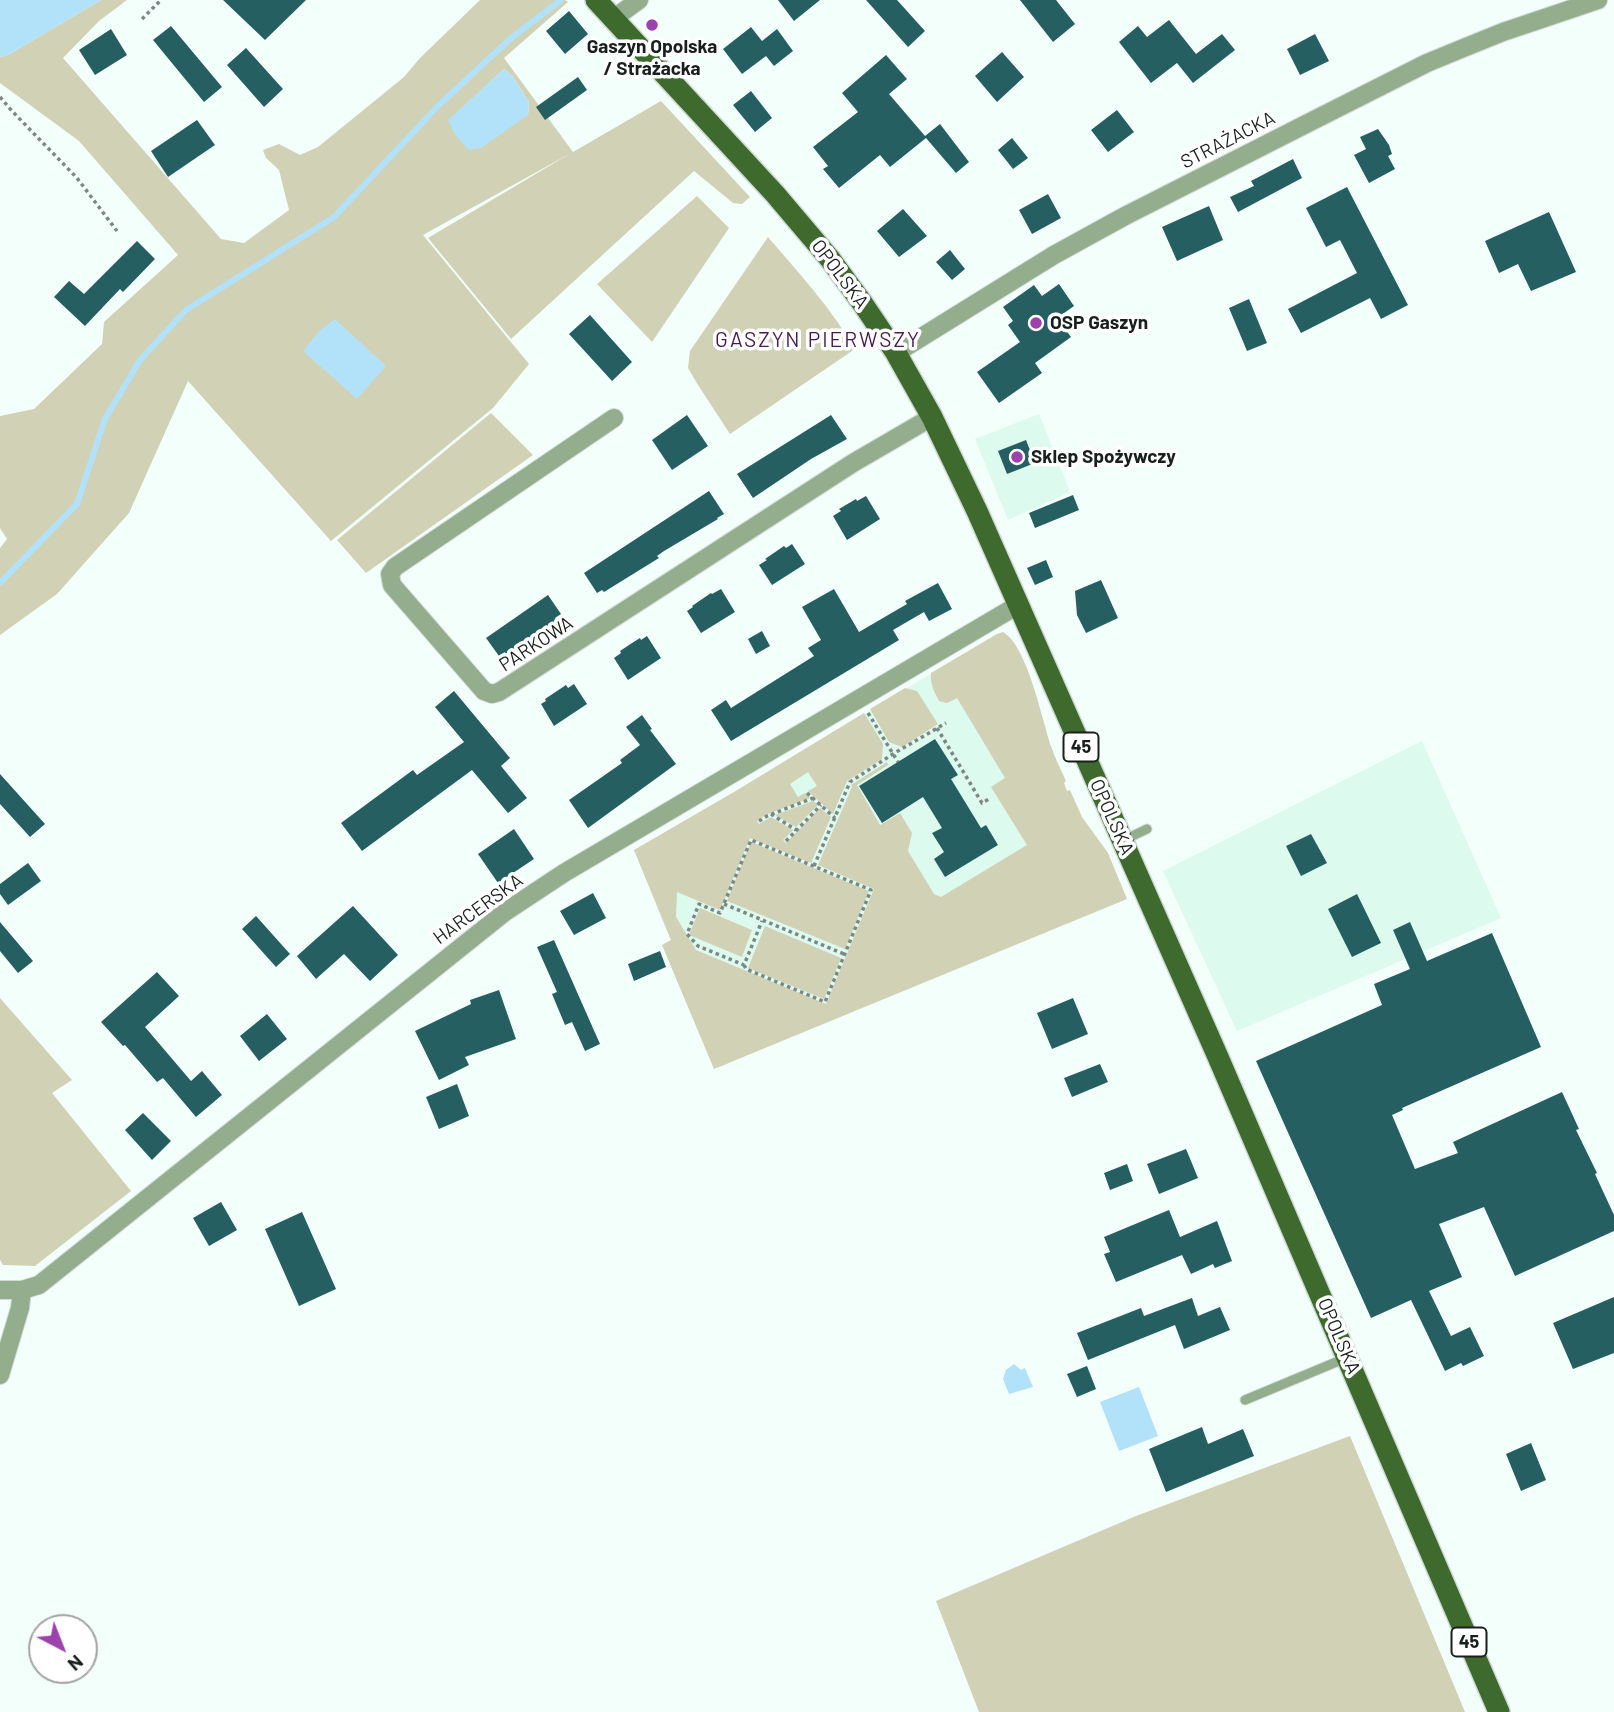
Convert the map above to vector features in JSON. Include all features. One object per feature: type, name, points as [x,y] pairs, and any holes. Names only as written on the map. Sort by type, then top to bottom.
[{"type":"main road","name":"OPOLSKA","points":[[596,0],[805,228],[844,278],[896,353],[932,418],[969,493],[1122,841],[1348,1357],[1499,1712]]},
{"type":"street","points":[[613,19],[639,0]]},
{"type":"street","name":"STRAŻACKA","points":[[896,353],[1125,216],[1340,106],[1461,49],[1598,0]]},
{"type":"street","name":"PARKOWA","points":[[614,418],[395,567],[390,574],[392,585],[484,691],[492,694],[499,692],[853,463],[932,418]]},
{"type":"street","name":"HARCERSKA","points":[[0,1290],[22,1290],[39,1285],[505,912],[564,873],[1018,605]]},
{"type":"street","points":[[0,1376],[20,1308],[22,1290]]},
{"type":"lane","points":[[1122,841],[1147,829]]},
{"type":"lane","points":[[1245,1400],[1348,1357]]},
{"type":"path","points":[[142,19],[160,0]]},
{"type":"path","points":[[0,97],[77,178],[117,231]]},
{"type":"path","points":[[866,708],[898,762]]},
{"type":"path","points":[[814,866],[850,782],[946,723]]},
{"type":"path","points":[[937,728],[982,803],[990,798]]},
{"type":"path","points":[[807,793],[835,818]]},
{"type":"path","points":[[759,821],[813,798]]},
{"type":"path","points":[[786,841],[821,805]]},
{"type":"path","points":[[771,814],[796,830]]},
{"type":"path","points":[[751,840],[814,866],[871,890],[825,1002],[698,946],[687,934],[699,904],[720,913],[751,840]]},
{"type":"path","points":[[724,904],[844,954]]},
{"type":"path","points":[[744,965],[762,921]]},
{"type":"shaded area","points":[[101,0],[127,0],[99,21],[63,58],[221,239],[244,243],[289,210],[279,170],[266,158],[263,150],[279,144],[300,155],[318,147],[404,77],[480,0],[565,0],[568,2],[504,58],[573,152],[661,101],[750,197],[742,204],[733,203],[694,171],[511,339],[428,238],[571,153],[423,235],[529,364],[493,408],[331,541],[188,381],[129,513],[57,594],[0,635],[0,548],[7,539],[0,528],[0,416],[34,409],[102,344],[104,322],[178,255],[79,141],[0,83],[0,57],[8,55]],"holes":[[[504,69],[513,77],[529,102],[528,115],[449,120]]]},
{"type":"shaded area","points":[[697,196],[729,228],[652,342],[597,284]]},
{"type":"shaded area","points":[[768,237],[825,305],[855,349],[730,434],[688,368],[690,351]]},
{"type":"shaded area","points":[[491,413],[533,455],[366,573],[337,540]]},
{"type":"shaded area","points":[[1039,414],[1070,492],[1008,520],[975,439]]},
{"type":"shaded area","points":[[1003,632],[1012,640],[1026,667],[1051,746],[1066,781],[1064,783],[1067,791],[1070,790],[1082,817],[1108,853],[1127,899],[714,1069],[662,945],[671,940],[634,850],[864,713],[883,744],[882,759],[847,781],[833,814],[808,791],[817,786],[808,772],[790,784],[798,797],[805,793],[810,798],[765,815],[757,821],[759,824],[771,817],[793,830],[783,840],[786,843],[820,808],[831,817],[811,863],[750,838],[720,910],[677,892],[676,917],[696,950],[826,1004],[874,889],[818,865],[851,785],[887,762],[888,765],[857,785],[880,825],[900,813],[912,833],[908,851],[934,894],[941,897],[1027,845],[991,787],[1005,778],[957,698],[947,703],[939,701],[931,681],[931,673]]},
{"type":"shaded area","points":[[997,634],[1085,833],[1102,858],[722,1067],[634,850]]},
{"type":"shaded area","points":[[905,688],[917,691],[938,724],[902,747],[889,742],[870,709]]},
{"type":"shaded area","points":[[1422,741],[1501,918],[1237,1031],[1163,871]]},
{"type":"shaded area","points":[[813,801],[818,805],[796,827],[775,815]]},
{"type":"shaded area","points":[[751,842],[869,891],[845,949],[727,901]]},
{"type":"shaded area","points":[[700,908],[752,930],[742,957],[689,935]]},
{"type":"shaded area","points":[[765,926],[841,958],[824,999],[748,968]]},
{"type":"shaded area","points":[[0,998],[72,1080],[52,1093],[131,1191],[35,1266],[3,1265],[0,1260]]},
{"type":"shaded area","points":[[1350,1436],[1465,1712],[979,1712],[936,1601],[1136,1516]]},
{"type":"water","points":[[0,0],[101,0],[8,55],[0,57]]},
{"type":"water","points":[[504,69],[513,77],[529,102],[528,115],[481,148],[469,150],[456,136],[448,120]]},
{"type":"water","points":[[335,319],[386,366],[357,399],[303,351],[320,330]]},
{"type":"water","points":[[1014,1364],[1021,1370],[1025,1368],[1033,1387],[1009,1394],[1003,1379],[1006,1370]]},
{"type":"water","points":[[1139,1387],[1158,1436],[1119,1451],[1100,1402]]},
{"type":"building","points":[[223,0],[306,0],[265,40]]},
{"type":"building","points":[[778,0],[820,0],[794,21]]},
{"type":"building","points":[[866,0],[897,0],[925,31],[908,47]]},
{"type":"building","points":[[1020,0],[1056,0],[1075,24],[1053,42]]},
{"type":"building","points":[[569,11],[588,34],[565,54],[546,31]]},
{"type":"building","points":[[1169,20],[1196,54],[1222,34],[1235,50],[1193,83],[1177,63],[1151,83],[1119,42],[1138,26],[1147,37]]},
{"type":"building","points":[[171,26],[222,87],[204,102],[153,40]]},
{"type":"building","points":[[751,27],[762,41],[777,29],[793,51],[774,66],[766,56],[742,74],[723,49]]},
{"type":"building","points":[[111,29],[127,55],[95,75],[79,50]]},
{"type":"building","points":[[1315,34],[1329,61],[1300,75],[1287,49]]},
{"type":"building","points":[[246,48],[283,89],[264,107],[227,65]]},
{"type":"building","points":[[1002,52],[1024,77],[997,102],[975,76]]},
{"type":"building","points":[[886,55],[907,79],[889,94],[925,136],[940,124],[969,162],[956,173],[926,138],[890,167],[880,155],[839,188],[823,169],[828,166],[813,147],[858,112],[842,93]]},
{"type":"building","points":[[578,77],[587,90],[545,120],[536,107]]},
{"type":"building","points":[[751,91],[772,118],[755,132],[733,105]]},
{"type":"building","points":[[1117,110],[1134,132],[1108,152],[1091,130]]},
{"type":"building","points":[[197,120],[215,145],[168,177],[151,151]]},
{"type":"building","points":[[1378,129],[1389,145],[1392,154],[1388,156],[1395,169],[1369,183],[1354,155],[1366,149],[1360,137]]},
{"type":"building","points":[[1012,138],[1028,158],[1013,169],[998,150]]},
{"type":"building","points":[[1293,159],[1302,178],[1238,212],[1230,197],[1254,186],[1251,181]]},
{"type":"building","points":[[1347,187],[1408,305],[1381,319],[1370,298],[1301,333],[1288,309],[1357,273],[1340,240],[1326,247],[1306,208]]},
{"type":"building","points":[[1048,194],[1061,218],[1032,234],[1019,210]]},
{"type":"building","points":[[1209,206],[1223,240],[1177,261],[1162,227]]},
{"type":"building","points":[[903,209],[927,236],[899,257],[877,231]]},
{"type":"building","points":[[1549,212],[1576,272],[1531,291],[1518,264],[1499,273],[1485,241]]},
{"type":"building","points":[[137,241],[155,259],[123,292],[120,289],[85,326],[54,297],[69,281],[84,294]]},
{"type":"building","points":[[950,250],[965,269],[952,280],[936,262]]},
{"type":"building","name":"OSP Gaszyn","points":[[1059,284],[1074,306],[1057,318],[1071,337],[1035,363],[1042,373],[999,403],[977,372],[1020,342],[1008,325],[1013,321],[1003,307],[1034,285],[1042,296]]},
{"type":"building","points":[[1249,299],[1267,343],[1247,351],[1229,308]]},
{"type":"building","points":[[590,315],[632,362],[612,381],[569,334]]},
{"type":"building","points":[[687,415],[708,446],[672,470],[652,440]]},
{"type":"building","points":[[831,415],[847,439],[811,459],[753,498],[737,474]]},
{"type":"building","name":"Sklep Spożywczy","points":[[1026,440],[1035,463],[1007,474],[998,451]]},
{"type":"building","points":[[709,491],[724,514],[664,551],[657,556],[659,558],[604,592],[602,590],[597,593],[584,573]]},
{"type":"building","points":[[1073,495],[1079,510],[1035,528],[1029,513]]},
{"type":"building","points":[[866,496],[880,519],[847,540],[833,516],[841,511],[839,509]]},
{"type":"building","points":[[792,544],[805,564],[772,585],[759,565],[784,546],[786,548]]},
{"type":"building","points":[[1046,560],[1053,577],[1035,585],[1027,568]]},
{"type":"building","points":[[1101,580],[1118,618],[1086,633],[1077,615],[1075,591]]},
{"type":"building","points":[[938,583],[952,609],[929,621],[924,612],[893,630],[899,640],[731,741],[711,710],[726,700],[731,708],[814,656],[808,648],[821,640],[802,607],[834,589],[859,632]]},
{"type":"building","points":[[721,589],[735,612],[701,633],[687,611]]},
{"type":"building","points":[[548,595],[561,614],[555,618],[556,621],[499,656],[486,638]]},
{"type":"building","points":[[762,631],[770,646],[756,654],[748,639]]},
{"type":"building","points":[[647,636],[661,658],[628,680],[614,658],[629,645]]},
{"type":"building","points":[[574,684],[587,704],[554,726],[541,704],[566,685],[568,688]]},
{"type":"building","points":[[454,691],[510,758],[501,766],[527,798],[508,813],[472,770],[362,851],[341,823],[413,770],[417,775],[464,742],[435,707]]},
{"type":"building","points":[[642,715],[676,764],[588,828],[569,800],[622,763],[620,760],[640,745],[626,727]]},
{"type":"building","points":[[935,739],[958,775],[951,779],[981,828],[986,825],[998,845],[945,877],[934,859],[944,852],[932,833],[942,828],[923,797],[882,823],[859,786]]},
{"type":"building","points":[[0,774],[45,824],[30,837],[0,804]]},
{"type":"building","points":[[514,829],[534,859],[498,883],[478,854]]},
{"type":"building","points":[[1311,834],[1327,863],[1301,876],[1286,846]]},
{"type":"building","points":[[28,863],[41,881],[8,905],[0,894],[0,884]]},
{"type":"building","points":[[593,893],[606,918],[574,935],[560,911]]},
{"type":"building","points":[[1357,894],[1381,943],[1352,957],[1328,909]]},
{"type":"building","points":[[353,906],[398,955],[370,981],[344,954],[316,979],[297,956]]},
{"type":"building","points":[[256,916],[290,954],[276,967],[242,929]]},
{"type":"building","points":[[0,922],[33,961],[18,973],[0,951]]},
{"type":"building","points":[[1410,922],[1427,961],[1492,933],[1541,1047],[1402,1108],[1403,1110],[1392,1115],[1415,1169],[1458,1153],[1453,1142],[1562,1092],[1614,1215],[1614,1231],[1515,1276],[1484,1207],[1439,1224],[1462,1277],[1429,1291],[1451,1336],[1470,1327],[1484,1356],[1445,1371],[1411,1300],[1371,1318],[1256,1061],[1382,1005],[1374,984],[1410,969],[1393,930]]},
{"type":"building","points":[[554,940],[600,1044],[585,1051],[572,1022],[565,1025],[552,994],[557,992],[537,947]]},
{"type":"building","points":[[660,951],[666,967],[634,981],[628,964]]},
{"type":"building","points":[[157,972],[179,996],[145,1027],[191,1081],[202,1071],[222,1095],[196,1117],[163,1078],[157,1082],[101,1022]]},
{"type":"building","points":[[499,990],[516,1039],[465,1057],[469,1065],[439,1080],[415,1031],[471,1004],[470,1000]]},
{"type":"building","points":[[1073,998],[1088,1034],[1052,1049],[1037,1013]]},
{"type":"building","points":[[267,1014],[287,1039],[259,1061],[240,1036]]},
{"type":"building","points":[[1100,1064],[1108,1082],[1072,1097],[1064,1078]]},
{"type":"building","points":[[457,1084],[469,1116],[439,1129],[426,1097]]},
{"type":"building","points":[[143,1113],[171,1141],[152,1160],[125,1130]]},
{"type":"building","points":[[1186,1149],[1198,1178],[1159,1194],[1147,1164]]},
{"type":"building","points":[[1127,1164],[1133,1181],[1110,1190],[1104,1173]]},
{"type":"building","points":[[221,1202],[237,1230],[209,1246],[193,1218]]},
{"type":"building","points":[[1169,1210],[1180,1237],[1217,1221],[1232,1261],[1215,1268],[1213,1264],[1191,1274],[1182,1255],[1116,1282],[1104,1254],[1110,1252],[1104,1237]]},
{"type":"building","points":[[302,1212],[336,1289],[299,1306],[265,1229]]},
{"type":"building","points":[[1614,1297],[1614,1353],[1573,1369],[1553,1323]]},
{"type":"building","points":[[1192,1298],[1198,1316],[1220,1307],[1230,1330],[1184,1349],[1175,1325],[1088,1360],[1077,1333],[1141,1308],[1144,1316]]},
{"type":"building","points":[[1087,1366],[1096,1389],[1077,1397],[1067,1374]]},
{"type":"building","points":[[1202,1427],[1208,1444],[1243,1429],[1254,1456],[1166,1492],[1149,1449]]},
{"type":"building","points":[[1531,1443],[1546,1480],[1521,1491],[1506,1454]]},
{"type":"waterway","points":[[0,583],[77,504],[105,419],[140,360],[186,310],[334,217],[438,106],[510,39],[561,0]]},
{"type":"place","name":"Gaszyn Opolska / Strażacka","points":[[652,25]]},
{"type":"place","name":"OSP Gaszyn","points":[[1036,323]]},
{"type":"place","name":"Sklep Spożywczy","points":[[1017,457]]},
{"type":"district","name":"GASZYN PIERWSZY","points":[[818,340]]}]
